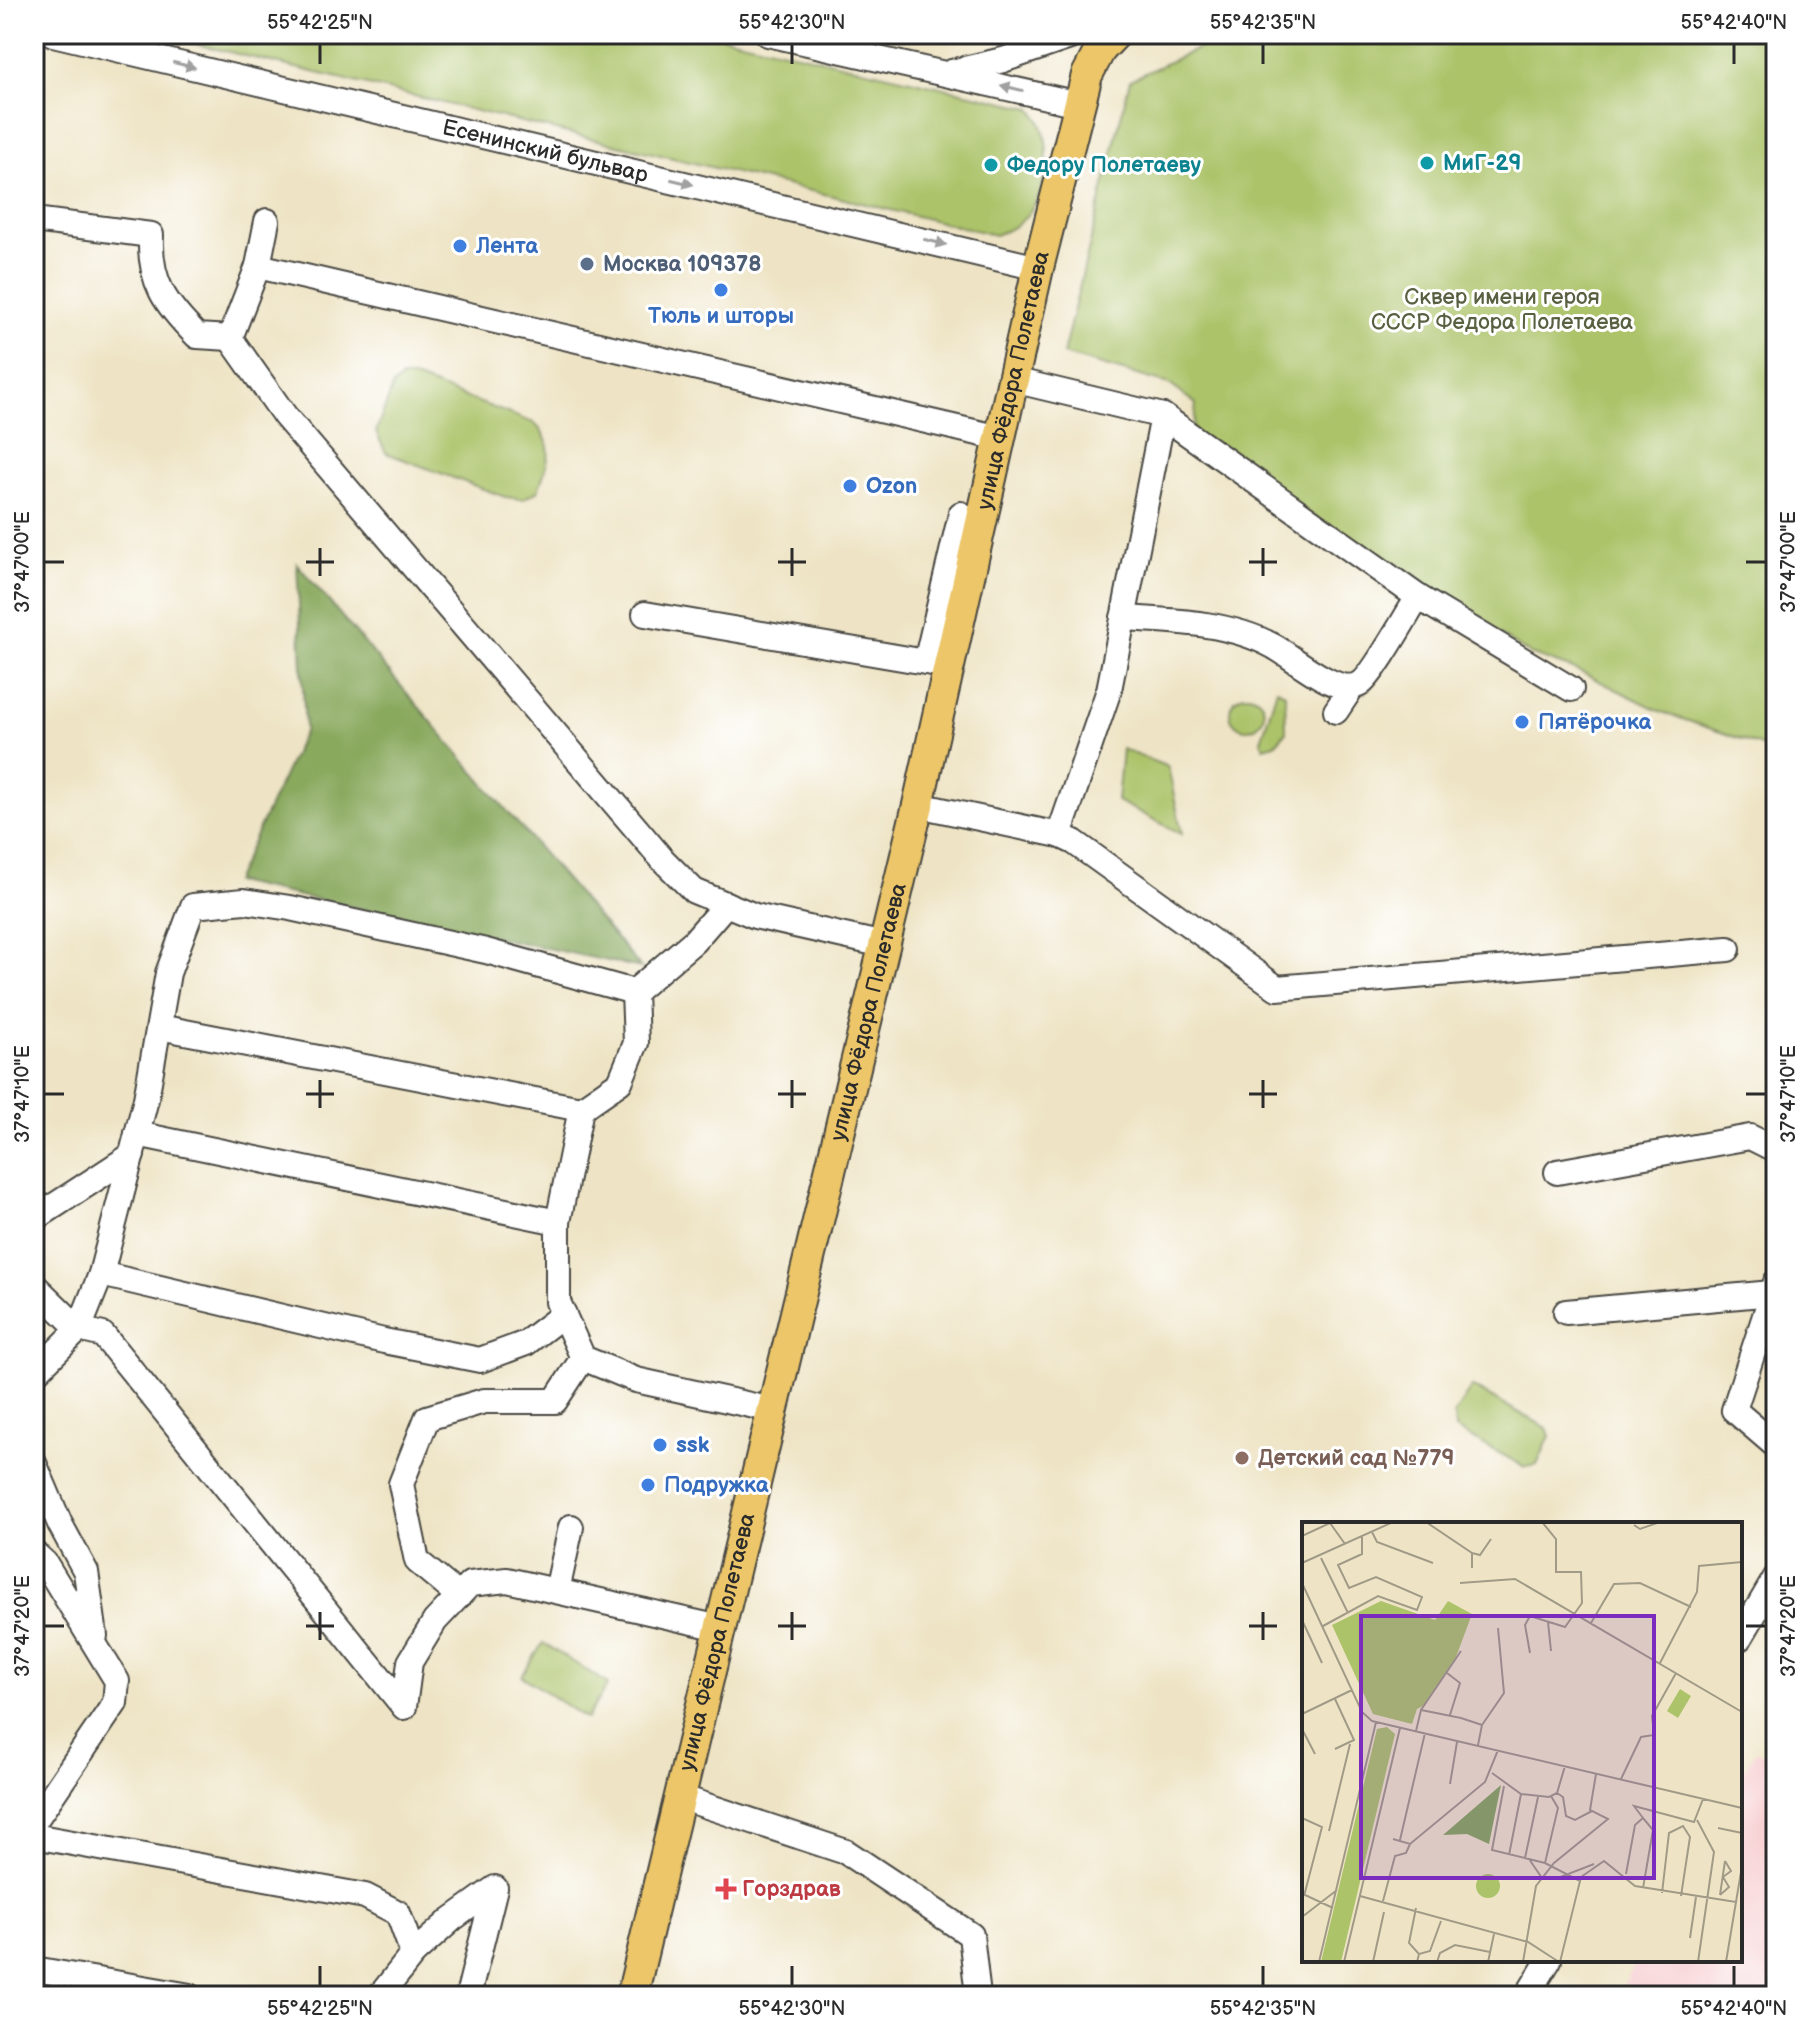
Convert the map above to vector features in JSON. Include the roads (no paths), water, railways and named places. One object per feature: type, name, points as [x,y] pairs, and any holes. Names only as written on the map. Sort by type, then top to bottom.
[{"type":"main road","name":"улица Фёдора Полетаева","points":[[632,1996],[918,805],[937,664],[1000,438],[1078,104],[1100,50],[1115,34]]},
{"type":"street","name":"Есенинский бульвар","points":[[53,34],[1038,268]]},
{"type":"street","points":[[768,34],[1078,104]]},
{"type":"street","points":[[945,73],[1003,60],[1079,34]]},
{"type":"street","points":[[34,220],[151,235],[150,264],[168,307],[197,336],[230,338]]},
{"type":"street","points":[[230,338],[258,266],[267,221]]},
{"type":"street","points":[[258,266],[1000,438]]},
{"type":"street","points":[[230,338],[285,416],[663,860],[694,891],[755,916],[884,945]]},
{"type":"street","points":[[1013,380],[1163,416],[1418,597],[1571,689]]},
{"type":"street","points":[[1059,835],[1109,690],[1163,416]]},
{"type":"street","points":[[645,614],[937,664],[961,514]]},
{"type":"street","points":[[1336,711],[1352,687],[1364,681],[1418,597]]},
{"type":"street","points":[[1123,618],[1189,623],[1252,637],[1276,647],[1334,684],[1352,687]]},
{"type":"street","points":[[918,805],[1059,835],[1074,842],[1277,988],[1728,949]]},
{"type":"street","points":[[34,1374],[79,1329],[101,1274],[134,1145],[168,973],[193,906],[244,901],[290,908],[486,951],[634,992]]},
{"type":"street","points":[[634,992],[694,941],[726,904]]},
{"type":"street","points":[[634,992],[636,1043],[620,1082],[581,1109],[558,1222],[558,1302],[583,1358],[636,1380],[773,1410]]},
{"type":"street","points":[[159,1027],[581,1109]]},
{"type":"street","points":[[1557,1172],[1750,1137],[1776,1150]]},
{"type":"street","points":[[34,1219],[134,1145],[558,1222]]},
{"type":"street","points":[[101,1274],[384,1341],[480,1360],[526,1343],[564,1314]]},
{"type":"street","points":[[34,1285],[79,1329],[103,1335],[404,1707],[410,1662],[435,1621],[470,1584],[507,1580],[720,1628]]},
{"type":"street","points":[[1566,1312],[1774,1287],[1734,1410],[1776,1446]]},
{"type":"street","points":[[459,1596],[417,1561],[401,1484],[427,1418],[484,1401],[555,1401],[583,1358]]},
{"type":"street","points":[[34,1463],[60,1524],[86,1572],[96,1646]]},
{"type":"street","points":[[557,1591],[571,1527]]},
{"type":"street","points":[[34,1553],[45,1563],[117,1681],[115,1703],[34,1822]]},
{"type":"street","points":[[1742,1635],[1772,1591]]},
{"type":"street","points":[[680,1797],[846,1852],[971,1935],[978,1996]]},
{"type":"street","points":[[34,1836],[365,1896],[398,1913],[413,1954]]},
{"type":"street","points":[[380,1996],[413,1954],[452,1919],[495,1888],[468,1996]]},
{"type":"street","points":[[1527,1996],[1548,1962]]},
{"type":"street","points":[[34,1969],[190,1996]]},
{"type":"place","name":"МиГ-29","points":[[1427,163]]},
{"type":"place","name":"Федору Полетаеву","points":[[991,165]]},
{"type":"place","name":"Лента","points":[[460,246]]},
{"type":"place","name":"Москва 109378","points":[[587,264]]},
{"type":"place","name":"Тюль и шторы","points":[[721,290]]},
{"type":"place","name":"Ozon","points":[[850,486]]},
{"type":"place","name":"Пятёрочка","points":[[1522,722]]},
{"type":"place","name":"ssk","points":[[660,1445]]},
{"type":"place","name":"Детский сад №779","points":[[1242,1458]]},
{"type":"place","name":"Подружка","points":[[648,1485]]},
{"type":"place","name":"Горздрав","points":[[726,1889]]},
{"type":"park label","name":"Сквер имени героя СССР Федора Полетаева","points":[[1502,310]]}]
